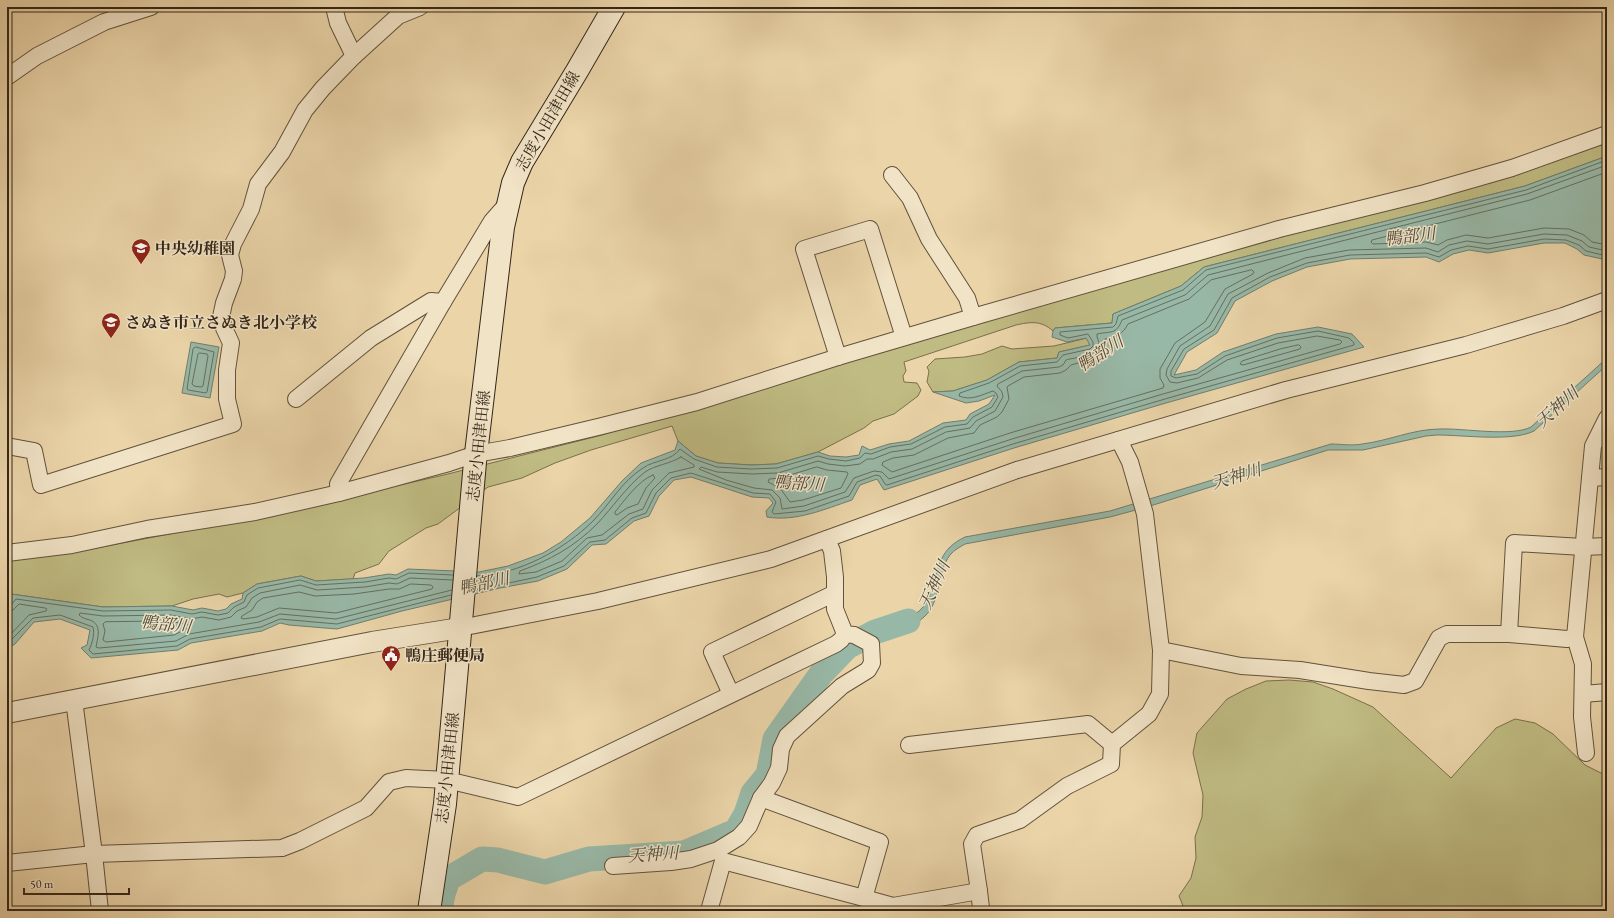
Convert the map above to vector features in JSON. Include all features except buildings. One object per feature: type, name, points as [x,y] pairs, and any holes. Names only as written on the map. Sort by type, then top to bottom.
[{"type":"main road","name":"志度小田津田線","points":[[429,911],[445,804],[476,458],[503,226],[507,204],[513,182],[522,162],[614,7]]},
{"type":"street","points":[[7,77],[37,56],[104,22],[151,7]]},
{"type":"street","points":[[334,7],[338,23],[354,56]]},
{"type":"street","points":[[7,446],[34,451],[41,485],[233,424],[227,399],[227,370],[231,343],[221,317],[224,303],[233,279],[234,271],[230,255],[233,244],[251,209],[258,184],[282,152],[305,110],[323,88],[354,56],[398,16],[420,7]]},
{"type":"street","points":[[7,553],[72,544],[147,529],[255,512],[339,493],[449,463],[476,458],[510,448],[697,402],[904,337],[1279,229],[1425,193],[1512,168],[1607,134]]},
{"type":"street","points":[[892,175],[910,198],[929,239],[967,298],[973,317]]},
{"type":"street","points":[[339,493],[338,484],[443,302],[492,221],[507,204]]},
{"type":"street","points":[[838,357],[804,250],[870,229],[904,337]]},
{"type":"street","points":[[7,713],[372,642],[461,622],[598,601],[707,576],[771,559],[1017,470],[1286,390],[1466,345],[1563,316],[1607,300]]},
{"type":"street","points":[[296,399],[371,338],[431,301],[443,302]]},
{"type":"street","points":[[1586,753],[1582,717],[1583,664],[1575,637],[1593,446],[1607,418]]},
{"type":"street","points":[[980,911],[980,891],[972,844],[977,835],[1020,820],[1067,786],[1111,764],[1112,744],[1149,714],[1160,694],[1161,650],[1143,505],[1130,462],[1119,440]]},
{"type":"street","points":[[1590,478],[1607,477]]},
{"type":"street","points":[[709,911],[720,856],[749,826],[761,798],[772,783],[779,768],[781,749],[787,736],[842,686],[868,670],[872,663],[871,644],[850,633],[835,609],[835,577],[832,551],[827,539]]},
{"type":"street","points":[[1509,634],[1514,543],[1583,547],[1607,546]]},
{"type":"street","points":[[729,688],[712,652],[835,593]]},
{"type":"street","points":[[7,863],[94,854],[282,848],[300,841],[366,808],[389,782],[406,778],[447,780],[518,797],[729,688],[836,644],[850,633]]},
{"type":"street","points":[[1161,650],[1241,666],[1300,670],[1404,685],[1415,681],[1439,638],[1447,634],[1509,634],[1567,639],[1575,637]]},
{"type":"street","points":[[1583,694],[1607,692]]},
{"type":"street","points":[[74,700],[100,911]]},
{"type":"street","points":[[909,745],[1088,724],[1112,744]]},
{"type":"street","points":[[761,798],[880,842],[864,898]]},
{"type":"street","points":[[613,866],[671,862],[720,856],[893,906],[980,891]]},
{"type":"shaded area","points":[[1607,139],[1607,156],[1525,186],[1204,267],[1181,286],[1113,314],[1112,323],[1055,328],[1053,331],[1049,327],[1040,323],[1021,324],[904,362],[906,371],[903,376],[904,382],[917,383],[921,390],[918,396],[894,414],[873,421],[864,428],[818,452],[776,464],[751,465],[718,463],[696,456],[678,441],[672,426],[591,450],[555,463],[522,478],[488,487],[438,524],[426,528],[389,551],[379,564],[355,573],[353,579],[316,581],[301,576],[257,584],[243,593],[227,597],[219,594],[193,599],[172,606],[103,607],[11,594],[7,592],[7,560],[75,552],[254,518],[444,475],[602,435],[899,343]]},
{"type":"shaded area","points":[[1087,338],[1090,345],[1059,352],[1057,358],[1019,362],[987,380],[953,391],[933,392],[927,382],[929,371],[927,367],[935,359],[982,354],[1002,346],[1012,349],[1054,346]]},
{"type":"shaded area","points":[[1289,680],[1313,682],[1333,689],[1373,707],[1451,778],[1496,728],[1515,719],[1535,723],[1553,734],[1585,765],[1607,776],[1607,911],[1185,911],[1179,896],[1191,878],[1196,858],[1195,837],[1202,817],[1203,795],[1193,753],[1197,733],[1227,699],[1266,681]]},
{"type":"water","name":"鴨部川","points":[[1607,156],[1607,260],[1584,255],[1577,249],[1565,243],[1544,243],[1488,253],[1469,250],[1453,254],[1439,262],[1426,257],[1350,259],[1307,267],[1272,281],[1235,301],[1217,333],[1187,352],[1174,375],[1196,370],[1223,352],[1276,334],[1318,327],[1352,334],[1364,347],[1014,448],[884,490],[877,479],[860,485],[852,500],[821,511],[800,516],[789,518],[767,517],[766,511],[773,503],[769,498],[752,497],[691,477],[674,480],[659,496],[649,516],[634,521],[606,544],[592,545],[567,569],[538,581],[500,588],[402,611],[337,629],[280,623],[262,631],[191,643],[178,650],[91,658],[81,648],[87,645],[90,630],[60,619],[34,622],[15,644],[7,649],[7,606],[11,594],[103,607],[172,606],[193,610],[202,608],[218,611],[226,609],[231,604],[242,599],[243,593],[257,584],[301,576],[316,581],[364,578],[389,574],[396,575],[408,569],[479,572],[508,566],[543,553],[561,542],[590,518],[622,481],[641,463],[675,450],[678,441],[696,456],[718,463],[751,465],[776,464],[818,452],[830,456],[846,457],[859,455],[862,446],[870,450],[889,444],[909,441],[943,423],[966,420],[970,414],[989,404],[995,395],[979,401],[966,403],[933,392],[953,391],[987,380],[1019,362],[1057,358],[1059,352],[1090,345],[1086,338],[1067,342],[1052,337],[1053,331],[1055,328],[1112,323],[1113,314],[1181,286],[1204,267],[1525,186]]},
{"type":"water","points":[[191,342],[219,347],[210,398],[182,393]]},
{"type":"water","points":[[1607,358],[1607,365],[1534,431],[1525,434],[1500,437],[1437,435],[1426,436],[1363,450],[1328,450],[1147,507],[1110,517],[965,544],[952,553],[946,562],[934,603],[924,617],[908,627],[879,637],[875,629],[901,621],[919,611],[929,598],[939,565],[945,552],[965,537],[1110,511],[1331,444],[1358,445],[1430,430],[1450,429],[1500,432],[1523,430],[1531,427]]},
{"type":"waterway","name":"天神川","points":[[440,911],[443,894],[448,879],[482,859],[498,860],[545,872],[589,859],[684,853],[736,831],[746,814],[753,793],[768,775],[775,739],[821,674],[847,647],[875,632],[908,621]]},
{"type":"place","name":"中央幼稚園","points":[[141,265]]},
{"type":"place","name":"さぬき市立さぬき北小学校","points":[[111,339]]},
{"type":"place","name":"鴨庄郵便局","points":[[391,672]]}]
